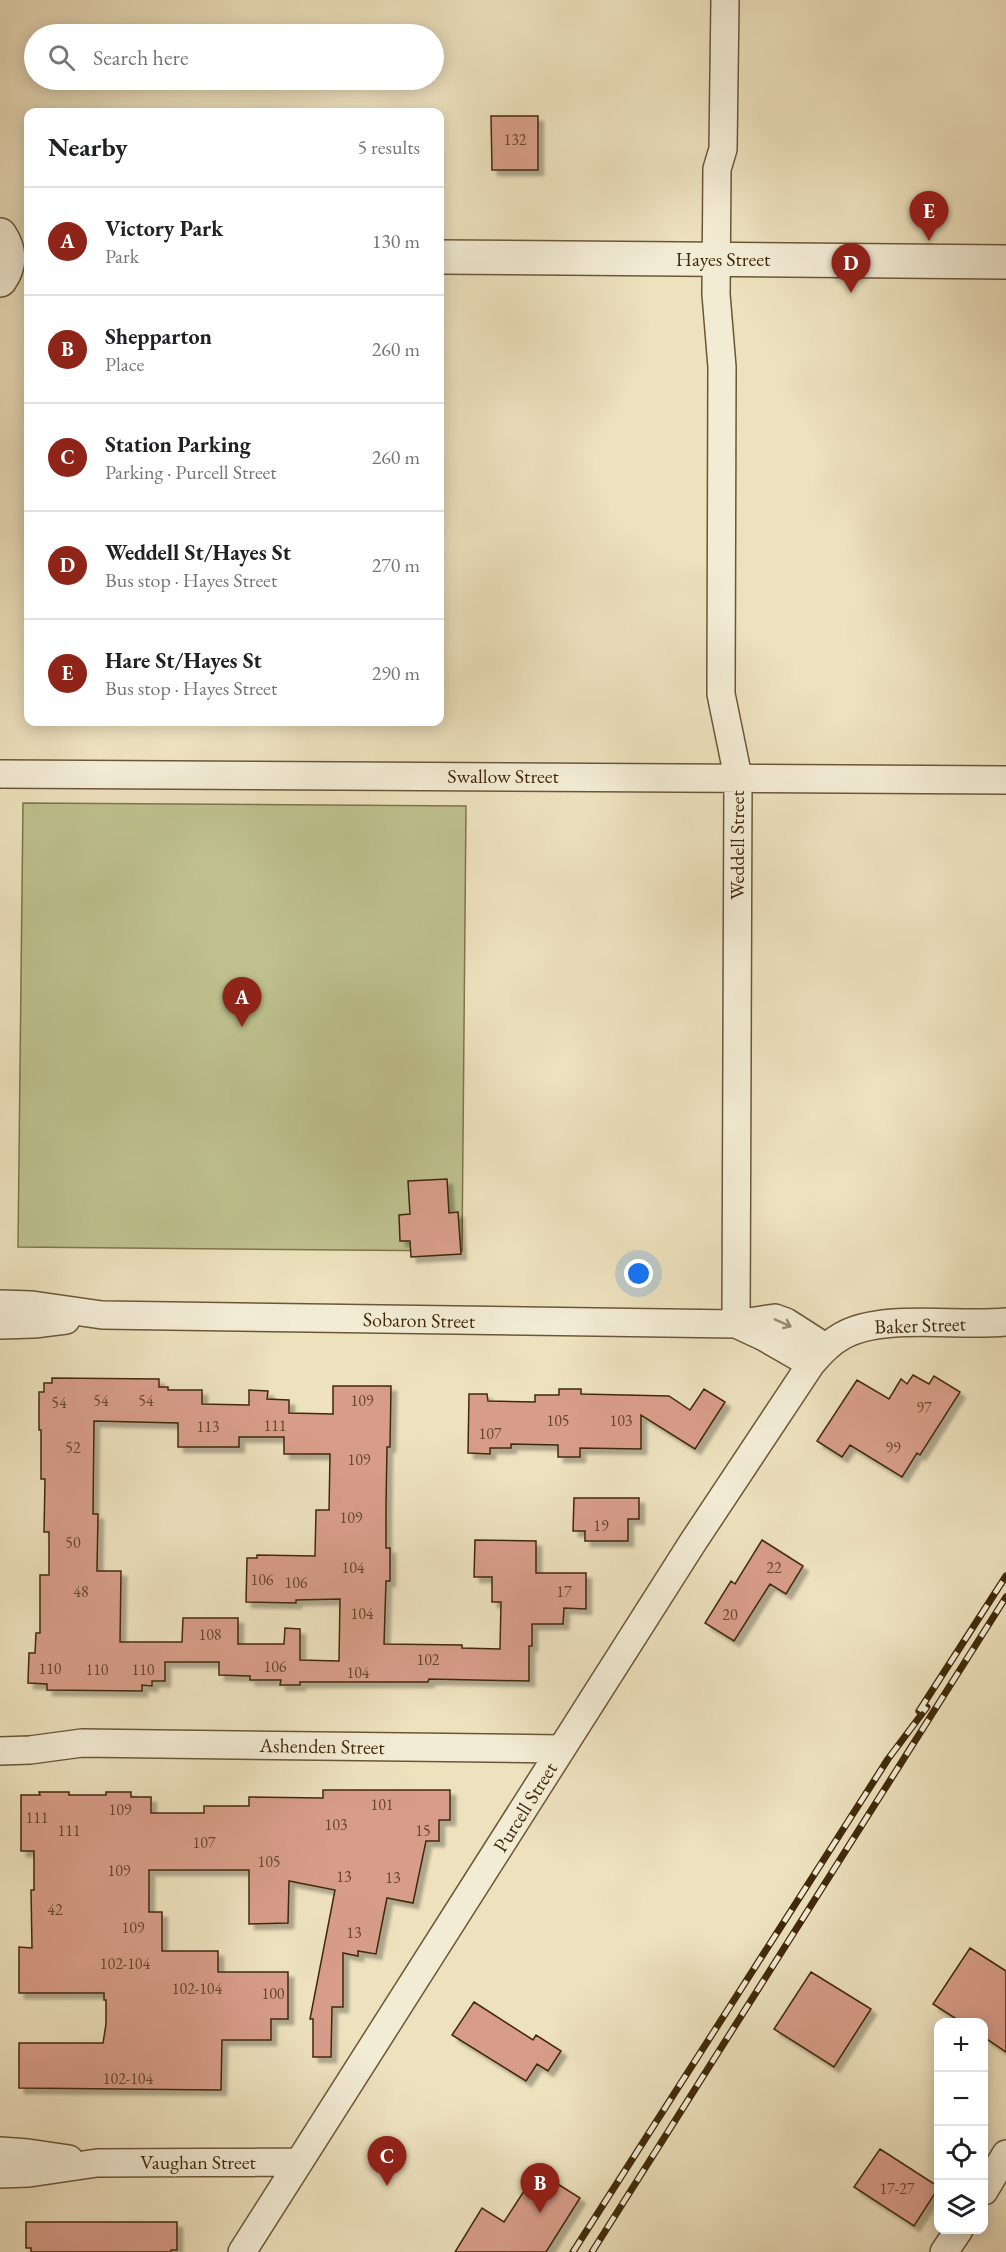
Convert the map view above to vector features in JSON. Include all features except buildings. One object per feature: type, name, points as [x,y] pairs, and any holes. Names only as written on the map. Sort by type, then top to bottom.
[{"type":"street","name":"Weddell Street","points":[[725,0],[723,149],[732,167],[724,259],[731,295],[722,367],[721,694],[738,777],[736,1324]]},
{"type":"street","points":[[0,280],[7,268],[12,242]]},
{"type":"street","name":"Hayes Street","points":[[444,257],[1006,262]]},
{"type":"street","points":[[0,285],[24,278]]},
{"type":"street","name":"Swallow Street","points":[[0,774],[1006,780]]},
{"type":"street","name":"Sobaron Street","points":[[0,1304],[32,1305],[102,1315],[736,1324],[775,1318],[786,1322],[818,1356]]},
{"type":"street","name":"Sobaron Street","points":[[0,1324],[34,1324],[102,1315]]},
{"type":"street","name":"Baker Street","points":[[818,1356],[839,1337],[869,1326],[1006,1322]]},
{"type":"street","name":"Purcell Street","points":[[242,2252],[693,1542],[818,1356]]},
{"type":"street","name":"Ashenden Street","points":[[0,1732],[29,1733],[82,1743]]},
{"type":"street","name":"Ashenden Street","points":[[0,1751],[30,1750],[82,1743],[561,1749]]},
{"type":"street","name":"Vaughan Street","points":[[0,2151],[97,2163]]},
{"type":"street","points":[[993,2185],[1006,2154]]},
{"type":"street","name":"Vaughan Street","points":[[0,2174],[29,2173],[97,2163],[299,2162]]},
{"type":"street","points":[[944,2252],[956,2234]]},
{"type":"green space","points":[[23,803],[466,806],[462,1251],[18,1247]]},
{"type":"railway","points":[[919,1711],[1006,1576]]},
{"type":"railway","points":[[592,2252],[1006,1597]]},
{"type":"railway","points":[[573,2252],[888,1759],[927,1707]]},
{"type":"place","name":"Hare St/Hayes St","points":[[929,241]]},
{"type":"place","name":"Weddell St/Hayes St","points":[[851,293]]},
{"type":"place","name":"Victory Park","points":[[242,1027]]},
{"type":"place","name":"Station Parking","points":[[387,2186]]},
{"type":"place","name":"Shepparton","points":[[540,2213]]}]
